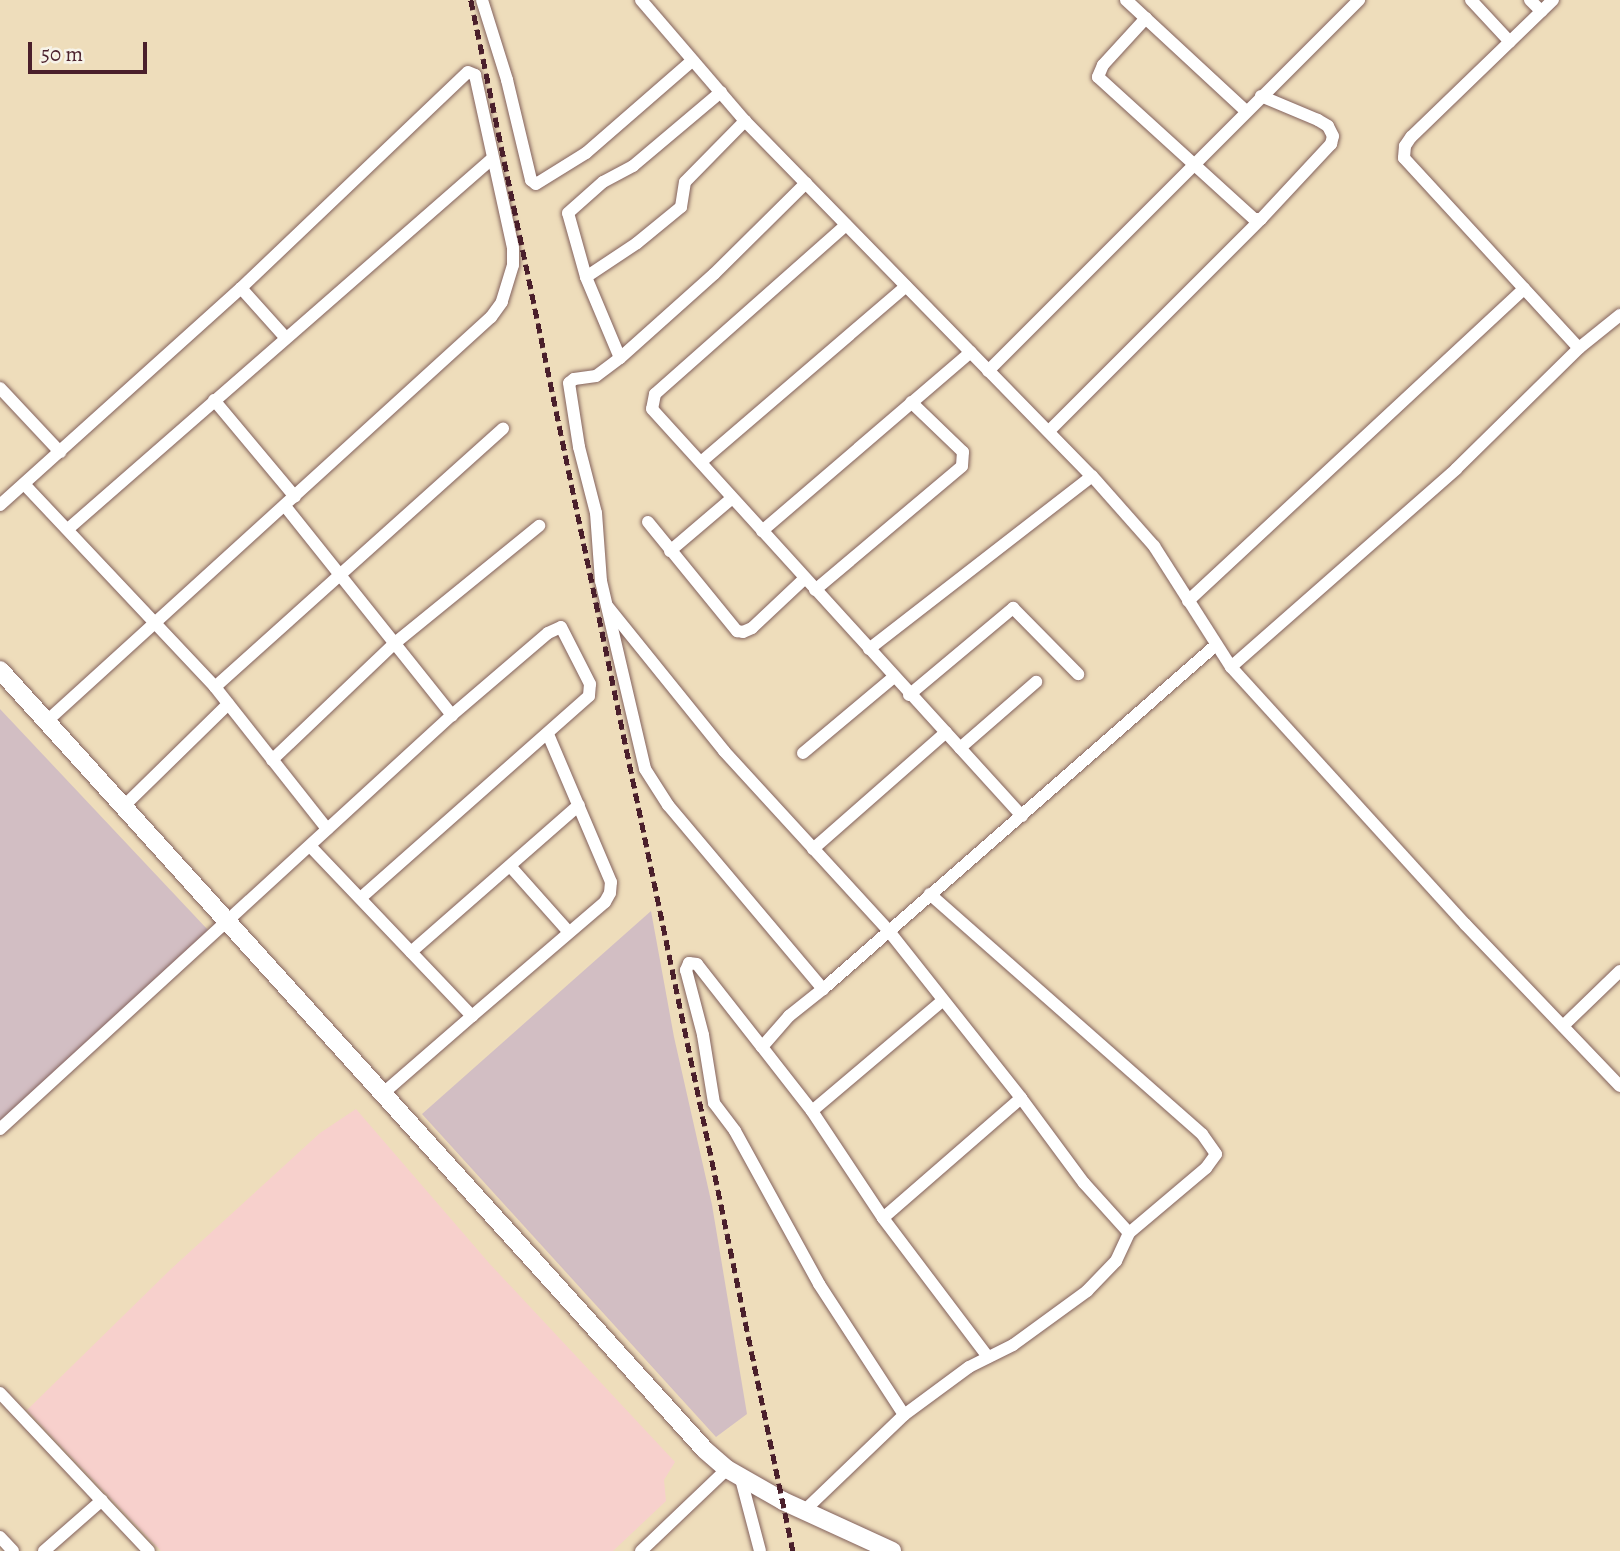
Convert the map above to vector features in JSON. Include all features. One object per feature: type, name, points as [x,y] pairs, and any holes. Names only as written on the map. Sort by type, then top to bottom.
[{"type":"street","points":[[482,0],[508,80],[531,180],[536,184],[586,153],[692,61]]},
{"type":"street","points":[[641,0],[745,121],[1092,476],[1154,546],[1231,667],[1465,924],[1620,1086]]},
{"type":"street","points":[[1126,0],[1246,111]]},
{"type":"street","points":[[988,370],[1359,0]]},
{"type":"street","points":[[1471,0],[1510,42]]},
{"type":"street","points":[[1530,0],[1541,11]]},
{"type":"street","points":[[1553,0],[1411,137],[1405,146],[1404,158],[1579,348]]},
{"type":"street","points":[[1146,18],[1102,65],[1098,77],[1254,219],[1261,219]]},
{"type":"street","points":[[0,505],[241,288],[468,72],[475,75],[513,248],[513,265],[502,302],[491,317],[153,622],[47,722]]},
{"type":"street","points":[[620,358],[586,277],[568,222],[568,213],[603,182],[633,166],[721,92]]},
{"type":"street","points":[[1049,431],[1261,219],[1331,144],[1333,136],[1328,126],[1261,96]]},
{"type":"street","points":[[586,277],[637,243],[681,207],[685,182],[745,121]]},
{"type":"street","points":[[68,529],[493,158]]},
{"type":"street","points":[[806,183],[714,274],[620,358],[596,376],[574,379],[569,383],[579,447],[596,513],[599,569],[606,606],[635,735],[651,780],[668,805],[823,989]]},
{"type":"street","points":[[846,225],[652,398],[652,409],[909,695],[1022,816]]},
{"type":"street","points":[[701,462],[906,286]]},
{"type":"street","points":[[241,288],[285,337]]},
{"type":"street","points":[[1188,601],[1524,289]]},
{"type":"street","points":[[1231,667],[1456,469],[1579,348],[1620,315]]},
{"type":"street","points":[[762,531],[971,352]]},
{"type":"street","points":[[0,387],[60,452]]},
{"type":"street","points":[[214,400],[452,715]]},
{"type":"street","points":[[815,590],[962,466],[963,452],[911,402]]},
{"type":"street","points":[[215,687],[344,575],[503,429]]},
{"type":"street","points":[[869,649],[1092,476]]},
{"type":"street","points":[[24,484],[215,687],[327,829]]},
{"type":"street","points":[[670,551],[731,499]]},
{"type":"street","points":[[648,522],[733,627],[743,632],[752,628],[804,579]]},
{"type":"street","points":[[272,760],[395,643],[539,526]]},
{"type":"street","points":[[606,606],[724,751],[888,930],[1021,1098],[1084,1183],[1129,1233]]},
{"type":"street","points":[[909,695],[1013,607],[1079,674]]},
{"type":"street","points":[[0,1129],[452,715],[548,633],[561,627],[568,636],[591,692],[585,701],[361,898]]},
{"type":"street","points":[[762,1047],[789,1016],[1216,645]]},
{"type":"street","points":[[0,670],[229,920],[381,1095],[705,1450],[734,1474],[783,1501],[806,1509],[892,1551]]},
{"type":"street","points":[[803,753],[894,677]]},
{"type":"street","points":[[960,748],[1037,682]]},
{"type":"street","points":[[124,806],[228,704]]},
{"type":"street","points":[[813,849],[946,732]]},
{"type":"street","points":[[381,1095],[568,931],[605,902],[610,893],[611,882],[548,734]]},
{"type":"street","points":[[411,952],[579,805]]},
{"type":"street","points":[[310,846],[472,1016]]},
{"type":"street","points":[[510,866],[568,931]]},
{"type":"street","points":[[806,1509],[904,1415],[969,1367],[1022,1338],[1087,1291],[1116,1261],[1129,1233],[1214,1161],[1216,1154],[1213,1145],[930,894]]},
{"type":"street","points":[[904,1415],[819,1284],[735,1131],[714,1103],[704,1035],[686,970],[689,963],[696,964],[811,1111],[883,1218],[988,1357]]},
{"type":"street","points":[[1563,1026],[1620,971]]},
{"type":"street","points":[[811,1111],[942,1001]]},
{"type":"street","points":[[883,1218],[1021,1098]]},
{"type":"street","points":[[0,1393],[149,1551]]},
{"type":"street","points":[[641,1551],[734,1474]]},
{"type":"street","points":[[734,1474],[760,1551]]},
{"type":"street","points":[[44,1551],[102,1500]]},
{"type":"street","points":[[0,1537],[13,1551]]},
{"type":"shaded area","points":[[0,709],[208,930],[0,1124]]},
{"type":"shaded area","points":[[651,911],[674,1037],[712,1205],[747,1414],[716,1437],[422,1114]]},
{"type":"shaded area","points":[[356,1109],[489,1263],[675,1462],[664,1480],[666,1501],[613,1551],[161,1551],[27,1410],[171,1269],[320,1133]]},
{"type":"railway","points":[[471,0],[793,1551]]}]
